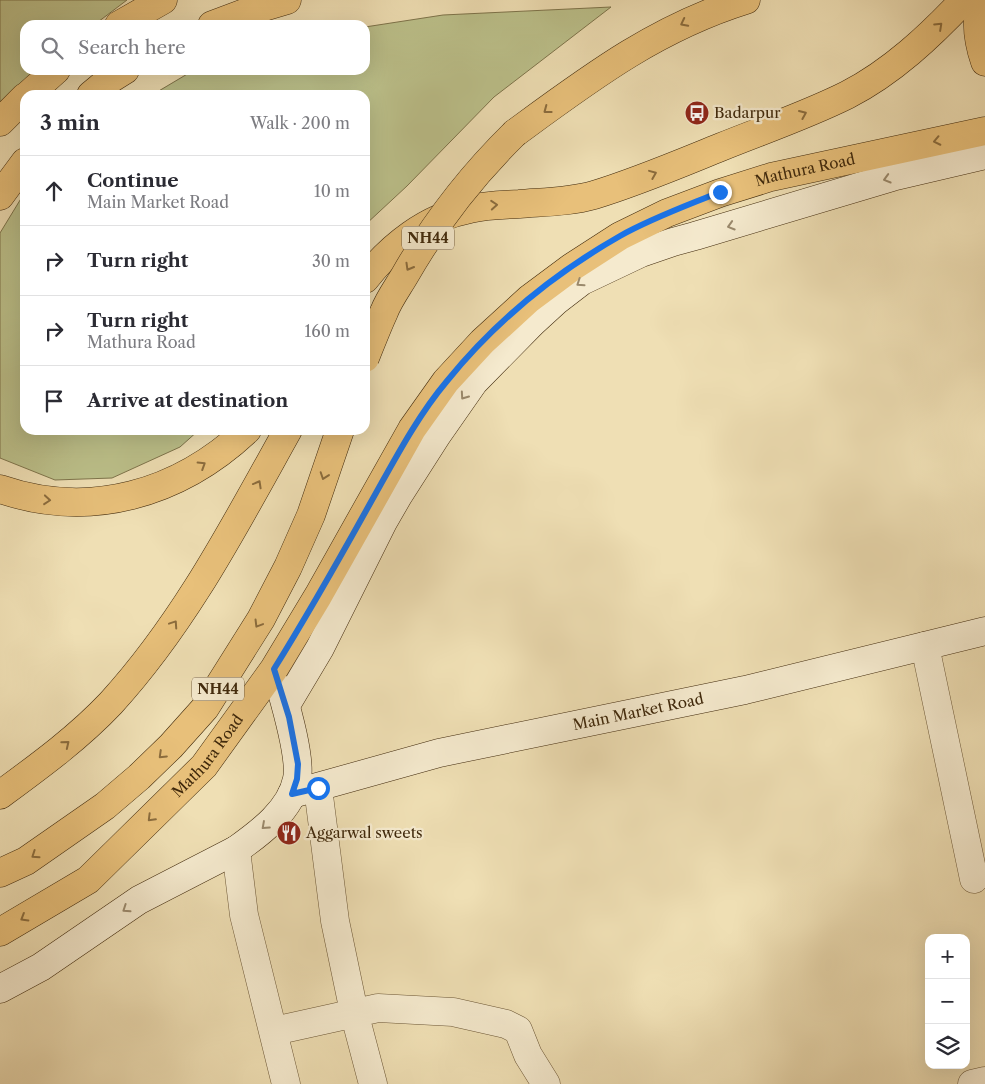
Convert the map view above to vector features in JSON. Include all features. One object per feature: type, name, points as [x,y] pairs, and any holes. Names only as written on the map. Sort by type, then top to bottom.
[{"type":"main road","points":[[127,20],[164,0]]},
{"type":"main road","points":[[225,20],[287,0]]},
{"type":"main road","name":"NH44","points":[[370,346],[384,311],[441,218],[466,184],[515,133],[633,50],[690,20],[746,0]]},
{"type":"main road","points":[[370,272],[378,262],[403,240],[449,215],[484,206],[556,202],[591,196],[635,182],[848,94],[881,74],[912,51],[964,0]]},
{"type":"main road","points":[[981,0],[977,25],[979,46],[985,62]]},
{"type":"main road","points":[[33,90],[50,75]]},
{"type":"main road","points":[[97,90],[117,75]]},
{"type":"main road","points":[[0,122],[20,102]]},
{"type":"main road","name":"Mathura Road","points":[[0,932],[88,880],[204,766],[274,669],[318,596],[412,428],[446,381],[482,342],[529,299],[572,267],[620,236],[667,213],[720,192],[771,177],[985,131]]},
{"type":"main road","points":[[0,196],[20,169]]},
{"type":"main road","points":[[0,488],[40,500],[75,502],[106,500],[141,493],[171,483],[201,466],[228,448],[242,435]]},
{"type":"main road","points":[[0,795],[73,738],[109,704],[165,637],[198,589],[285,435]]},
{"type":"main road","name":"Mathura Road","points":[[0,872],[26,860],[104,806],[139,777],[171,746],[205,708],[261,619],[288,566],[311,515],[338,435]]},
{"type":"street","points":[[286,705],[320,648],[383,522],[437,435],[474,382],[556,301],[582,281],[605,269],[673,242],[892,177],[985,154]]},
{"type":"street","name":"Main Market Road","points":[[292,794],[439,753],[745,690],[985,631]]},
{"type":"street","points":[[925,646],[974,879]]},
{"type":"street","points":[[0,989],[41,967],[139,900],[236,850],[250,840],[282,810],[292,794],[297,779],[298,764],[286,705],[274,669]]},
{"type":"street","points":[[318,788],[336,921],[354,1012],[372,1084]]},
{"type":"street","points":[[236,850],[244,915],[274,1031],[280,1082]]},
{"type":"street","points":[[274,1031],[378,1008],[453,1012],[506,1024],[518,1030],[528,1055],[546,1084]]},
{"type":"street","points":[[972,1084],[985,1081]]},
{"type":"green space","points":[[0,0],[127,0],[101,20],[20,20],[20,75],[34,75],[0,106]]},
{"type":"green space","points":[[611,7],[494,97],[407,186],[370,220],[370,90],[160,90],[186,75],[370,75],[370,26],[443,15]]},
{"type":"green space","points":[[20,200],[20,435],[193,435],[180,447],[112,478],[55,480],[0,458],[0,233]]},
{"type":"place","name":"Badarpur","points":[[697,113]]},
{"type":"place","name":"Aggarwal sweets","points":[[289,833]]},
{"type":"route","points":[[318,788],[292,794],[297,779],[298,764],[289,717],[274,669],[318,596],[412,428],[446,381],[482,342],[529,299],[572,267],[620,236],[667,213],[720,192]]}]
